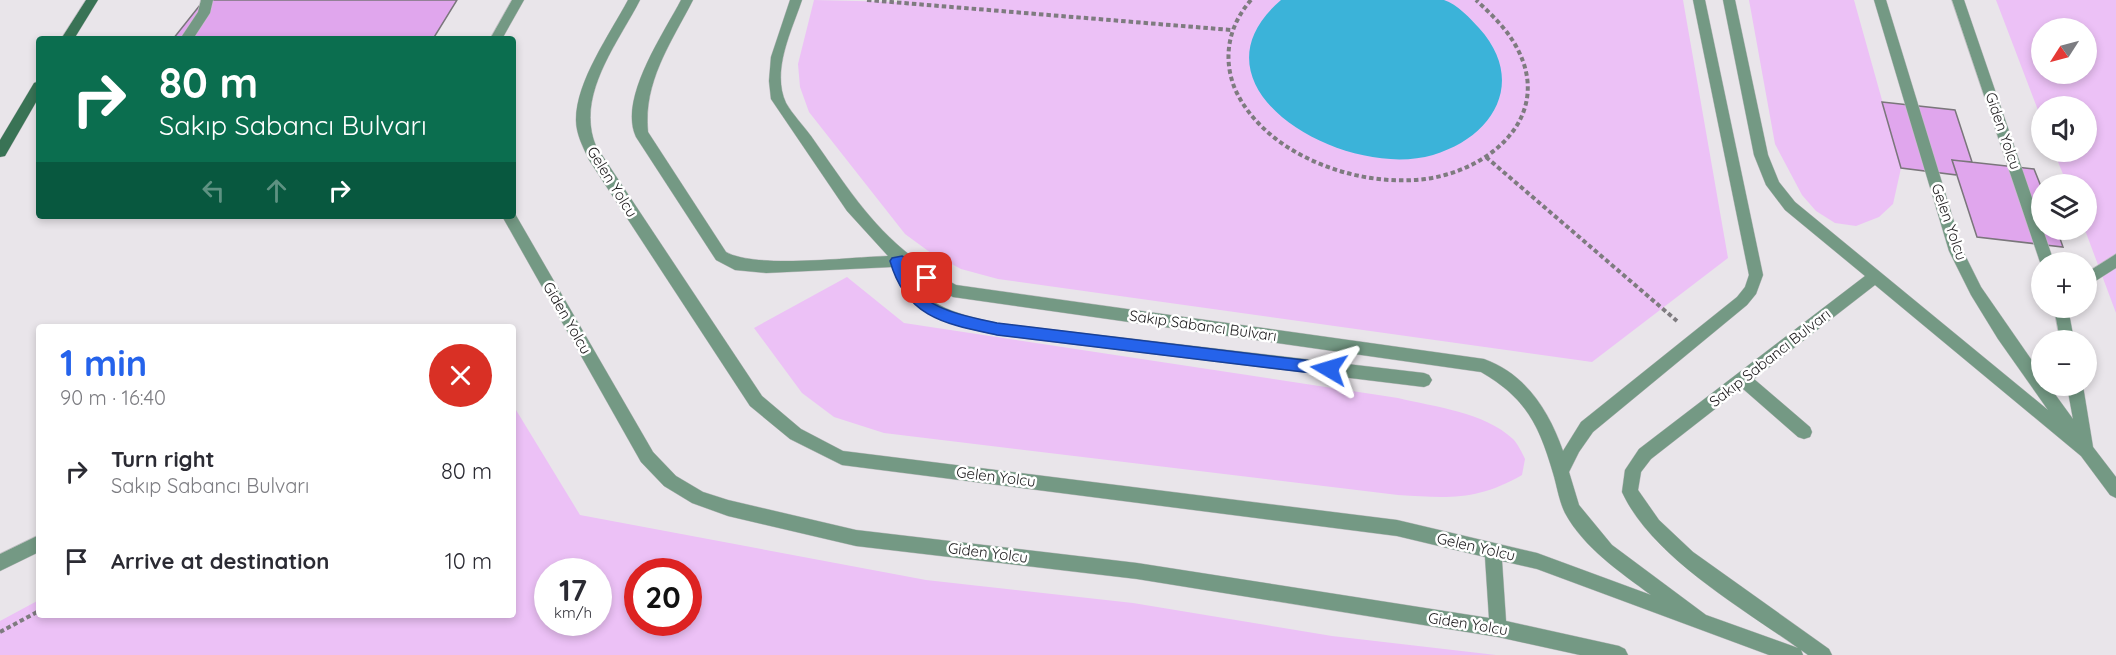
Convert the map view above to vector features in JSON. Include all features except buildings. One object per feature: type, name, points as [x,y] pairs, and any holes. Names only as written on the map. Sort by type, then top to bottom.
[{"type":"main road","points":[[69,36],[92,0]]},
{"type":"main road","points":[[0,152],[36,91]]},
{"type":"lane","points":[[188,36],[204,13],[207,0]]},
{"type":"lane","points":[[498,36],[518,0]]},
{"type":"lane","name":"Gelen Yolcu","points":[[634,0],[586,97],[582,116],[585,137],[594,156],[756,401],[784,428],[812,445],[842,458],[1396,528],[1537,561],[1701,622]]},
{"type":"lane","points":[[687,0],[642,90],[638,118],[641,133],[721,256],[735,264],[766,267],[899,261]]},
{"type":"lane","points":[[796,0],[777,56],[776,96],[861,220],[899,261],[902,281],[921,304],[961,321],[997,329],[1424,380]]},
{"type":"lane","points":[[1561,472],[1573,447],[1587,427],[1695,337],[1742,302],[1751,290],[1756,275],[1699,0]]},
{"type":"lane","points":[[1729,0],[1761,155],[1773,185],[1790,206],[2087,451],[2116,490]]},
{"type":"lane","name":"Gelen Yolcu","points":[[1880,0],[1956,252],[1976,291],[2003,334],[2087,451]]},
{"type":"lane","name":"Giden Yolcu","points":[[1958,0],[2044,252]]},
{"type":"lane","name":"Giden Yolcu","points":[[511,219],[647,457],[670,481],[698,498],[728,508],[856,538],[1137,571],[1498,628],[1619,655]]},
{"type":"lane","points":[[2097,273],[2116,260]]},
{"type":"lane","name":"Sakıp Sabancı Bulvarı","points":[[899,261],[953,291],[1484,366],[1523,392],[1539,413],[1551,436],[1572,508],[1606,551],[1701,622],[1794,655]]},
{"type":"lane","name":"Sakıp Sabancı Bulvarı","points":[[1823,655],[1687,558],[1653,526],[1630,492],[1633,470],[1646,454],[1875,277]]},
{"type":"lane","points":[[1742,379],[1804,432]]},
{"type":"lane","points":[[2077,396],[2087,451]]},
{"type":"lane","points":[[0,564],[36,545]]},
{"type":"lane","points":[[1493,551],[1498,628]]},
{"type":"path","points":[[867,0],[1231,30]]},
{"type":"path","points":[[897,2],[902,0]]},
{"type":"path","points":[[1251,0],[1231,30],[1227,60],[1235,91],[1253,118],[1275,139],[1299,154],[1348,173],[1405,180],[1445,175],[1486,157],[1505,142],[1516,129],[1527,102],[1527,69],[1515,42],[1493,14],[1476,0]]},
{"type":"path","points":[[1486,157],[1695,337]]},
{"type":"path","points":[[0,632],[36,613]]},
{"type":"shaded area","points":[[814,0],[897,2],[902,0],[1683,0],[1728,258],[1592,362],[998,279],[961,269],[931,253],[905,234],[809,112],[800,87],[798,64]]},
{"type":"shaded area","points":[[1749,0],[1854,0],[1901,168],[1893,204],[1879,217],[1856,226],[1835,223],[1816,211],[1802,195],[1775,144]]},
{"type":"shaded area","points":[[1996,0],[2116,0],[2116,313],[2097,262],[2097,252],[2093,252],[2089,240],[2097,240],[2097,174],[2063,174],[2058,162],[2097,162],[2097,96],[2033,96]]},
{"type":"shaded area","points":[[847,277],[904,323],[1398,398],[1458,412],[1488,422],[1513,439],[1525,459],[1522,475],[1491,490],[1476,494],[1447,497],[1398,495],[884,433],[834,417],[802,393],[754,328]]},
{"type":"shaded area","points":[[516,410],[580,515],[926,580],[1133,603],[1332,636],[1496,655],[0,655],[0,621],[36,602],[36,618],[516,618]]},
{"type":"water","points":[[1281,0],[1444,0],[1449,2],[1472,20],[1493,48],[1501,68],[1502,87],[1497,105],[1487,121],[1473,135],[1454,147],[1433,155],[1396,159],[1357,154],[1319,140],[1285,120],[1261,94],[1249,65],[1255,33]]},
{"type":"route","points":[[927,278],[902,261],[897,261],[902,281],[921,304],[961,321],[997,329],[1329,369]]}]
